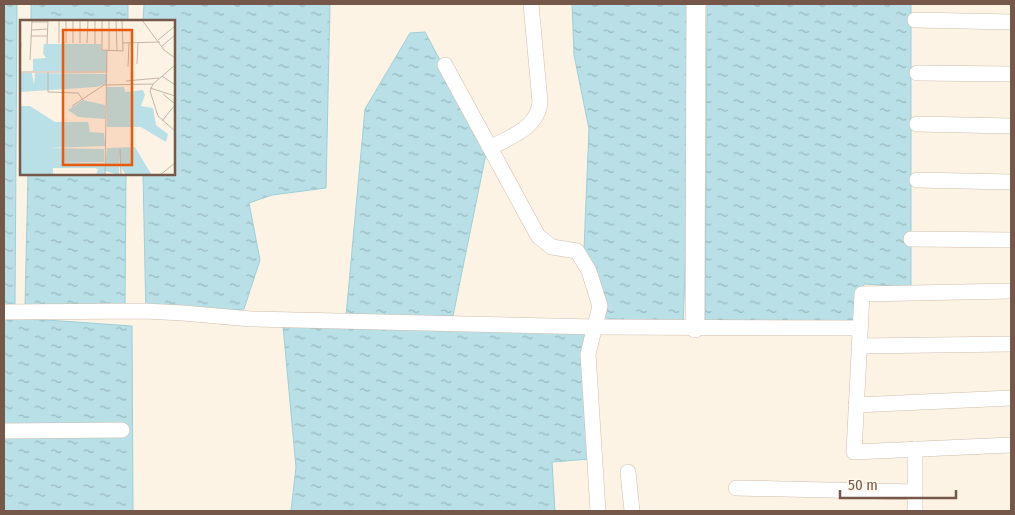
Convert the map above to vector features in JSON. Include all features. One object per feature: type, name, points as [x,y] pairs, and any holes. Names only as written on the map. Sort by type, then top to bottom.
[{"type":"street","points":[[490,148],[521,131],[534,120],[539,112],[540,102],[531,4]]},
{"type":"street","points":[[695,328],[696,4]]},
{"type":"street","points":[[915,20],[1011,22]]},
{"type":"street","points":[[445,65],[538,236],[552,247],[577,251],[589,270],[600,306],[588,354],[598,511]]},
{"type":"street","points":[[917,73],[1011,74]]},
{"type":"street","points":[[916,124],[1011,126]]},
{"type":"street","points":[[917,180],[1011,182]]},
{"type":"street","points":[[911,239],[1011,240]]},
{"type":"street","points":[[1011,290],[862,294],[854,452],[1011,445]]},
{"type":"street","points":[[4,312],[57,310],[144,312],[183,313],[251,319],[596,327],[860,328]]},
{"type":"street","points":[[859,346],[1011,344]]},
{"type":"street","points":[[856,405],[1011,398]]},
{"type":"street","points":[[4,431],[122,430]]},
{"type":"street","points":[[915,449],[915,511]]},
{"type":"street","points":[[628,472],[632,511]]},
{"type":"street","points":[[736,488],[916,492]]},
{"type":"water","points":[[4,4],[17,4],[15,304],[4,306]]},
{"type":"water","points":[[31,4],[128,4],[128,20],[31,20]]},
{"type":"water","points":[[144,4],[330,4],[326,188],[272,195],[249,203],[260,260],[244,309],[146,317],[143,175],[175,175],[175,20],[143,20]]},
{"type":"water","points":[[572,4],[688,4],[688,195],[683,326],[606,318],[584,249],[589,129],[574,55]]},
{"type":"water","points":[[707,4],[911,4],[911,287],[864,284],[856,331],[705,329]]},
{"type":"water","points":[[425,32],[487,149],[453,316],[346,316],[365,109],[410,33]]},
{"type":"water","points":[[28,175],[126,175],[125,306],[25,306]]},
{"type":"water","points":[[4,317],[132,326],[133,511],[4,511],[4,438],[93,432],[100,423],[4,425]]},
{"type":"water","points":[[283,326],[587,328],[590,459],[552,462],[555,511],[291,511],[296,467]]}]
